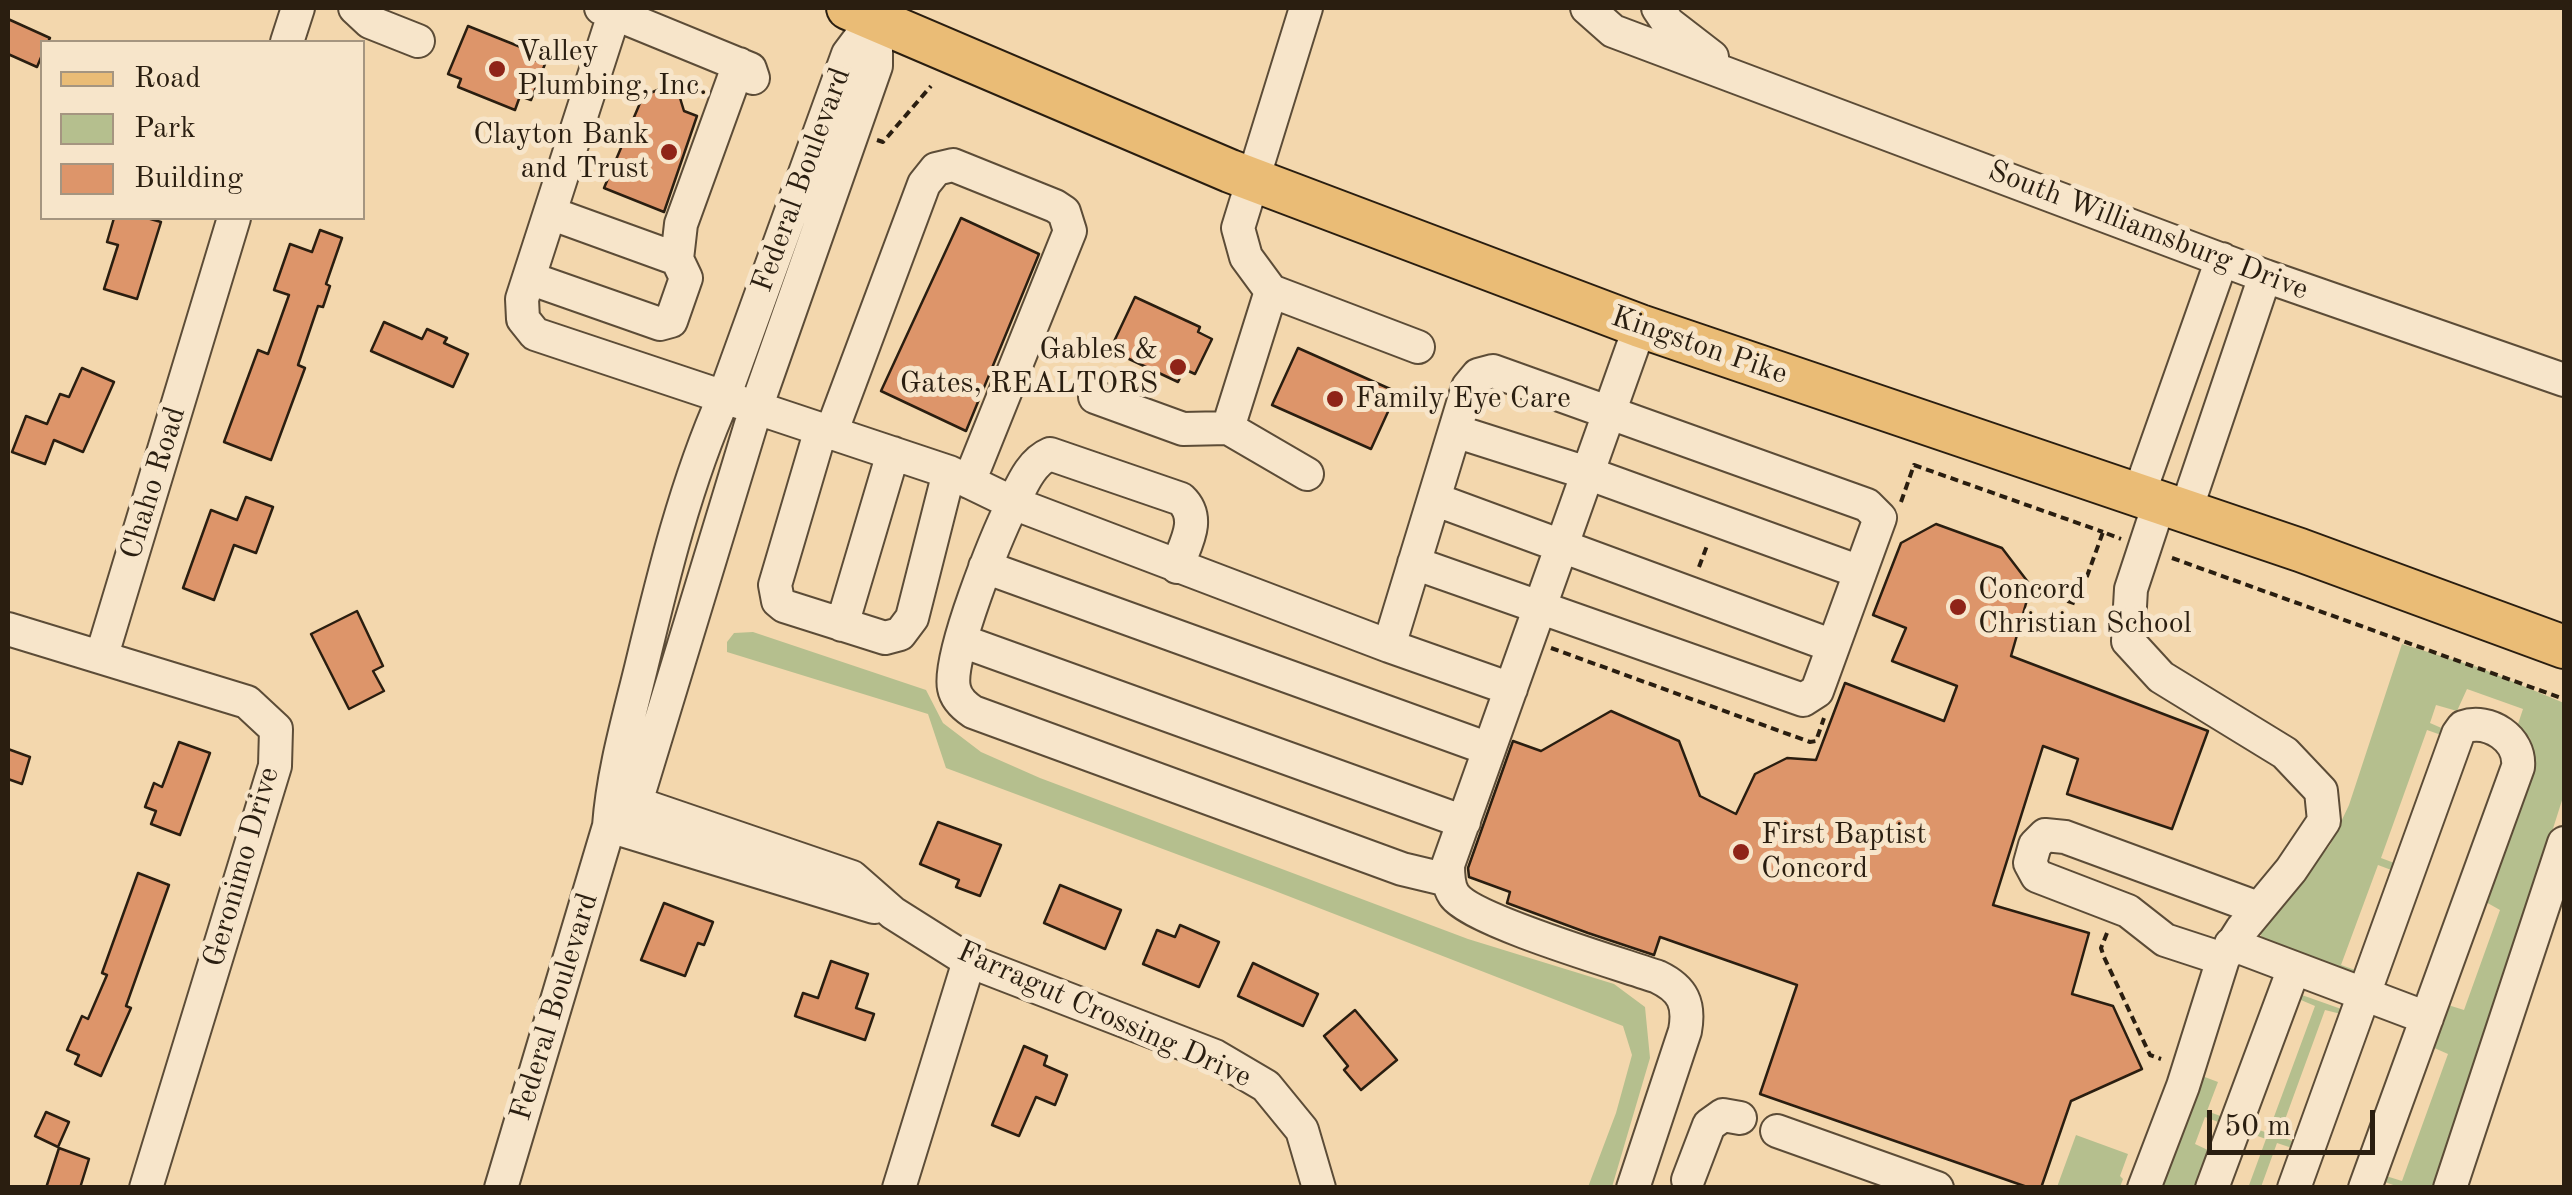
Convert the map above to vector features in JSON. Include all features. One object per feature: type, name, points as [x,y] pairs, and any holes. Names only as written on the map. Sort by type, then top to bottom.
[{"type":"main road","name":"Kingston Pike","points":[[866,11],[1252,180],[1640,326],[2300,550],[2564,648]]},
{"type":"street","points":[[288,40],[298,8]]},
{"type":"street","points":[[355,8],[370,22],[418,40]]},
{"type":"street","points":[[1306,8],[1238,228],[1246,257],[1271,292],[1418,347]]},
{"type":"street","name":"South Williamsburg Drive","points":[[1587,8],[1613,31],[2264,276],[2564,380]]},
{"type":"street","name":"South Williamsburg Drive","points":[[1658,8],[1668,23],[1735,75]]},
{"type":"street","points":[[529,278],[660,324],[671,320],[686,278],[677,259],[680,224],[745,66],[610,9],[522,299],[523,319],[534,334],[893,453],[1176,566],[1511,689]]},
{"type":"street","name":"Federal Boulevard","points":[[618,808],[656,604],[708,432],[866,11]]},
{"type":"street","name":"Federal Boulevard","points":[[501,1188],[618,808],[876,66],[866,11]]},
{"type":"street","points":[[953,164],[1064,212],[1070,231],[959,477],[912,618],[894,639],[784,606],[776,594],[775,585],[826,431],[924,184],[936,169],[953,164]]},
{"type":"street","points":[[550,213],[677,259]]},
{"type":"street","name":"Chaho Road","points":[[102,655],[233,220]]},
{"type":"street","points":[[2161,505],[2222,259]]},
{"type":"street","points":[[2144,1188],[2227,952],[2324,821],[2321,791],[2286,753],[2161,678],[2128,641],[2131,589],[2161,505],[2264,276]]},
{"type":"street","points":[[1228,428],[1271,292]]},
{"type":"street","points":[[1640,326],[1448,864],[1448,880],[1454,895],[1484,916],[1658,977],[1674,984],[1682,995],[1687,1006],[1684,1031],[1637,1175],[1699,1184],[1709,1125],[1723,1115],[1740,1118]]},
{"type":"street","points":[[1389,646],[1414,563],[1434,498],[1454,431],[1468,387],[1478,374],[1485,372],[1493,371],[1867,504],[1880,518],[1817,691],[1803,700],[1414,563]]},
{"type":"street","points":[[1095,397],[1183,429],[1228,428],[1306,474]]},
{"type":"street","points":[[1454,431],[1588,473],[1860,572]]},
{"type":"street","points":[[842,624],[893,453]]},
{"type":"street","points":[[1176,566],[1192,519],[1181,499],[1044,455],[1012,503],[985,566],[962,641],[954,688],[957,697],[972,712],[1402,869],[1448,880]]},
{"type":"street","points":[[1434,498],[1833,646]]},
{"type":"street","points":[[985,566],[1489,750]]},
{"type":"street","points":[[8,629],[102,655]]},
{"type":"street","points":[[962,641],[1464,822]]},
{"type":"street","name":"Geronimo Drive","points":[[102,655],[247,702],[276,729],[275,766],[146,1188]]},
{"type":"street","points":[[2294,1188],[2458,734],[2463,727],[2477,724],[2509,737],[2518,750],[2518,767],[2365,1188]]},
{"type":"street","name":"Farragut Crossing Drive","points":[[618,808],[893,913],[969,961],[1215,1056],[1266,1086],[1302,1130],[1319,1188]]},
{"type":"street","points":[[2258,908],[2064,836],[2045,835],[2035,845],[2030,863],[2037,876],[2128,911],[2165,940],[2294,968],[2427,1018]]},
{"type":"street","points":[[2450,1188],[2564,843]]},
{"type":"street","points":[[899,1188],[969,961]]},
{"type":"street","points":[[2212,1188],[2294,968]]},
{"type":"street","points":[[1776,1131],[1937,1188]]},
{"type":"path","points":[[866,138],[883,142],[931,86]]},
{"type":"path","points":[[2030,589],[2077,604],[2103,532],[2564,699]]},
{"type":"path","points":[[2110,923],[2101,948],[2150,1055],[2188,1069]]},
{"type":"green space","points":[[753,632],[926,690],[943,723],[981,752],[1040,778],[1468,939],[1614,984],[1645,1007],[1650,1058],[1612,1187],[1588,1187],[1616,1113],[1632,1055],[1623,1026],[946,768],[928,714],[727,652],[727,642],[734,633]]},
{"type":"green space","points":[[2402,644],[2480,668],[2564,703],[2564,794],[2439,1187],[2399,1187],[2382,1181],[2386,1176],[2402,1181],[2448,1054],[2432,1047],[2448,1005],[2464,1010],[2500,910],[2484,901],[2535,758],[2530,738],[2517,727],[2523,709],[2467,689],[2457,711],[2436,705],[2430,723],[2446,730],[2444,736],[2427,730],[2381,858],[2397,864],[2394,871],[2378,865],[2341,965],[2358,971],[2359,976],[2263,940],[2260,933],[2330,845],[2349,805]]},
{"type":"green space","points":[[2299,994],[2347,1011],[2341,1014],[2325,1010],[2279,1136],[2295,1142],[2292,1148],[2277,1143],[2261,1187],[2248,1188],[2266,1139],[2249,1133],[2253,1128],[2268,1133],[2315,1006],[2301,1000]]},
{"type":"green space","points":[[2202,1076],[2218,1082],[2207,1111],[2223,1117],[2221,1123],[2205,1117],[2195,1144],[2210,1151],[2201,1187],[2159,1188]]},
{"type":"green space","points":[[2076,1135],[2128,1154],[2120,1187],[2057,1187]]},
{"type":"building","points":[[8,19],[50,38],[40,40],[37,67],[8,54]]},
{"type":"building","name":"Valley Plumbing, Inc.","points":[[468,26],[533,52],[530,58],[545,64],[531,100],[520,96],[515,110],[458,87],[461,79],[448,74]]},
{"type":"building","name":"Clayton Bank and Trust","points":[[660,89],[680,98],[684,111],[697,116],[664,212],[604,188],[643,96]]},
{"type":"building","points":[[961,218],[1039,254],[966,431],[881,391]]},
{"type":"building","points":[[113,220],[161,222],[137,299],[104,289],[118,245],[107,242]]},
{"type":"building","points":[[320,230],[342,238],[326,284],[330,286],[323,307],[318,306],[298,365],[305,368],[271,460],[224,442],[258,350],[268,354],[289,295],[274,290],[290,244],[312,252]]},
{"type":"building","points":[[1135,297],[1200,327],[1198,332],[1212,339],[1195,374],[1184,369],[1178,382],[1110,350]]},
{"type":"building","points":[[384,322],[422,339],[427,329],[447,338],[444,343],[468,354],[453,387],[371,351]]},
{"type":"building","name":"Family Eye Care","points":[[1298,348],[1397,392],[1371,449],[1272,405]]},
{"type":"building","points":[[82,368],[114,382],[83,452],[54,440],[45,464],[12,452],[26,416],[47,424],[60,394],[69,397]]},
{"type":"building","points":[[246,497],[273,507],[256,553],[234,545],[214,600],[183,588],[211,510],[237,520]]},
{"type":"building","name":"First Baptist Concord","points":[[1936,524],[2002,548],[2031,586],[2011,656],[2208,731],[2172,829],[2067,794],[2078,759],[2043,746],[1993,905],[2089,933],[2072,994],[2113,1006],[2142,1069],[2071,1101],[2041,1188],[2030,1188],[1760,1094],[1797,985],[1660,937],[1654,955],[1507,903],[1510,892],[1469,877],[1468,868],[1513,741],[1541,751],[1611,711],[1679,741],[1700,796],[1736,814],[1755,774],[1787,758],[1816,760],[1845,683],[1944,721],[1957,686],[1892,661],[1906,628],[1873,615],[1901,543]]},
{"type":"building","points":[[357,611],[383,666],[373,671],[384,691],[349,709],[311,634]]},
{"type":"building","points":[[179,742],[210,753],[180,835],[151,824],[156,811],[145,807],[154,783],[162,787]]},
{"type":"building","points":[[8,749],[30,757],[22,784],[8,779]]},
{"type":"building","points":[[938,822],[1001,845],[980,896],[956,887],[959,880],[920,864]]},
{"type":"building","points":[[138,873],[169,885],[126,1006],[131,1008],[101,1076],[75,1064],[79,1055],[67,1050],[82,1016],[88,1019],[107,975],[102,973]]},
{"type":"building","points":[[1060,885],[1121,910],[1105,949],[1044,923]]},
{"type":"building","points":[[664,903],[713,922],[704,945],[698,943],[685,976],[641,960]]},
{"type":"building","points":[[1180,925],[1219,942],[1199,987],[1143,964],[1157,930],[1175,937]]},
{"type":"building","points":[[831,961],[868,974],[856,1008],[874,1014],[865,1040],[795,1016],[803,993],[818,998]]},
{"type":"building","points":[[1253,963],[1318,994],[1303,1026],[1238,996]]},
{"type":"building","points":[[1355,1010],[1397,1060],[1361,1090],[1324,1036]]},
{"type":"building","points":[[1024,1046],[1047,1056],[1044,1065],[1067,1075],[1055,1105],[1036,1097],[1019,1136],[992,1125]]},
{"type":"building","points":[[46,1112],[69,1122],[58,1147],[35,1136]]},
{"type":"building","points":[[59,1148],[89,1159],[80,1188],[46,1188]]},
{"type":"place","name":"Valley Plumbing, Inc.","points":[[497,69]]},
{"type":"place","name":"Clayton Bank and Trust","points":[[669,152]]},
{"type":"place","name":"Gables & Gates, REALTORS","points":[[1178,367]]},
{"type":"place","name":"Family Eye Care","points":[[1335,399]]},
{"type":"place","name":"Concord Christian School","points":[[1958,607]]},
{"type":"place","name":"First Baptist Concord","points":[[1741,852]]}]
